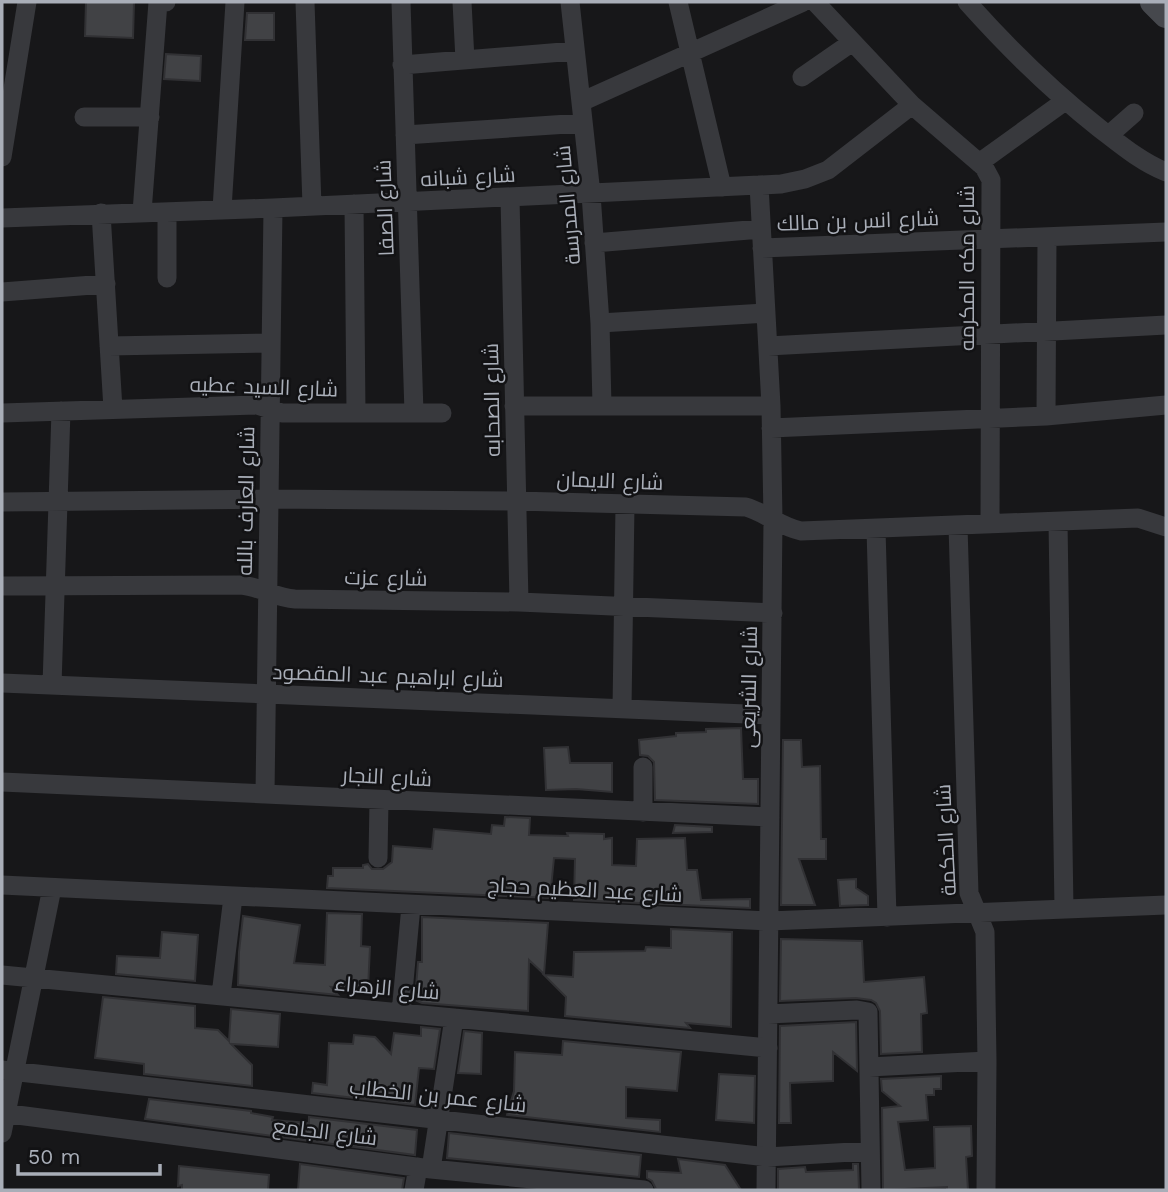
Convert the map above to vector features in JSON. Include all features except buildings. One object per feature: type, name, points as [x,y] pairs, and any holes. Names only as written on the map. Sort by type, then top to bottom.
[{"type":"street","points":[[2,157],[27,2]]},
{"type":"street","points":[[142,212],[158,2],[166,2]]},
{"type":"street","points":[[222,209],[235,2]]},
{"type":"street","points":[[305,2],[312,206]]},
{"type":"street","name":"شارع الصفا","points":[[401,2],[414,413]]},
{"type":"street","points":[[462,2],[465,60]]},
{"type":"street","name":"شارع المدرسة","points":[[570,2],[591,194],[600,323],[602,406]]},
{"type":"street","points":[[678,2],[722,187]]},
{"type":"street","points":[[581,102],[803,2]]},
{"type":"street","name":"شارع مكه المكرمه","points":[[815,2],[912,105],[979,163],[991,180],[990,524]]},
{"type":"street","points":[[967,2],[1065,101],[1132,154],[1166,172]]},
{"type":"street","points":[[1153,2],[1166,15]]},
{"type":"street","points":[[802,77],[851,43]]},
{"type":"street","points":[[402,65],[575,51]]},
{"type":"street","points":[[979,163],[1065,101]]},
{"type":"street","name":"شارع شبانه","points":[[2,218],[510,198],[793,182],[828,170],[912,105]]},
{"type":"street","points":[[1109,135],[1134,113]]},
{"type":"street","points":[[84,117],[150,117]]},
{"type":"street","points":[[405,135],[583,123]]},
{"type":"street","name":"شارع الشريعى","points":[[759,185],[771,405],[774,519],[766,1190]]},
{"type":"street","name":"شارع الصحابه","points":[[510,198],[519,602]]},
{"type":"street","points":[[354,204],[356,413]]},
{"type":"street","name":"شارع العارف بالله","points":[[265,794],[272,208]]},
{"type":"street","points":[[167,212],[167,278]]},
{"type":"street","points":[[101,213],[113,409]]},
{"type":"street","name":"شارع انس بن مالك","points":[[594,243],[761,239],[992,239],[1166,232]]},
{"type":"street","points":[[1046,416],[1047,237]]},
{"type":"street","points":[[2,292],[106,284]]},
{"type":"street","points":[[600,323],[766,313]]},
{"type":"street","points":[[768,346],[1166,325]]},
{"type":"street","points":[[109,346],[271,343]]},
{"type":"street","name":"شارع السيد عطيه","points":[[2,413],[257,405],[282,413],[442,413]]},
{"type":"street","points":[[514,407],[771,405]]},
{"type":"street","points":[[771,428],[1046,416],[1166,405]]},
{"type":"street","points":[[52,685],[61,411]]},
{"type":"street","name":"شارع الايمان","points":[[2,502],[269,499],[516,501],[746,507],[801,531],[1138,518],[1166,527]]},
{"type":"street","points":[[622,709],[625,505]]},
{"type":"street","points":[[1058,522],[1064,909]]},
{"type":"street","name":"شارع الحكمة","points":[[958,526],[969,893],[985,932],[986,1190]]},
{"type":"street","points":[[876,528],[887,918]]},
{"type":"street","name":"شارع عزت","points":[[2,586],[241,585],[295,599],[519,602],[773,613]]},
{"type":"street","name":"شارع ابراهيم عبد المقصود","points":[[2,683],[771,715]]},
{"type":"street","points":[[643,766],[643,812]]},
{"type":"street","name":"شارع النجار","points":[[2,782],[770,817]]},
{"type":"street","points":[[378,858],[379,800]]},
{"type":"street","name":"شارع عبد العظيم حجاج","points":[[2,885],[769,921],[1166,905]]},
{"type":"street","points":[[3,1120],[8,1070],[33,978],[51,888]]},
{"type":"street","points":[[221,995],[233,897]]},
{"type":"street","points":[[401,1013],[411,906]]},
{"type":"street","name":"شارع الزهراء","points":[[2,975],[768,1048]]},
{"type":"street","points":[[768,1014],[858,1010],[869,1012],[871,1190]]},
{"type":"street","points":[[414,1190],[424,1168],[439,1119],[454,1018]]},
{"type":"street","points":[[869,1067],[987,1061]]},
{"type":"street","name":"شارع عمر بن الخطاب","points":[[8,1070],[767,1157],[870,1151]]},
{"type":"street","name":"شارع الجامع","points":[[3,1120],[644,1190]]}]
